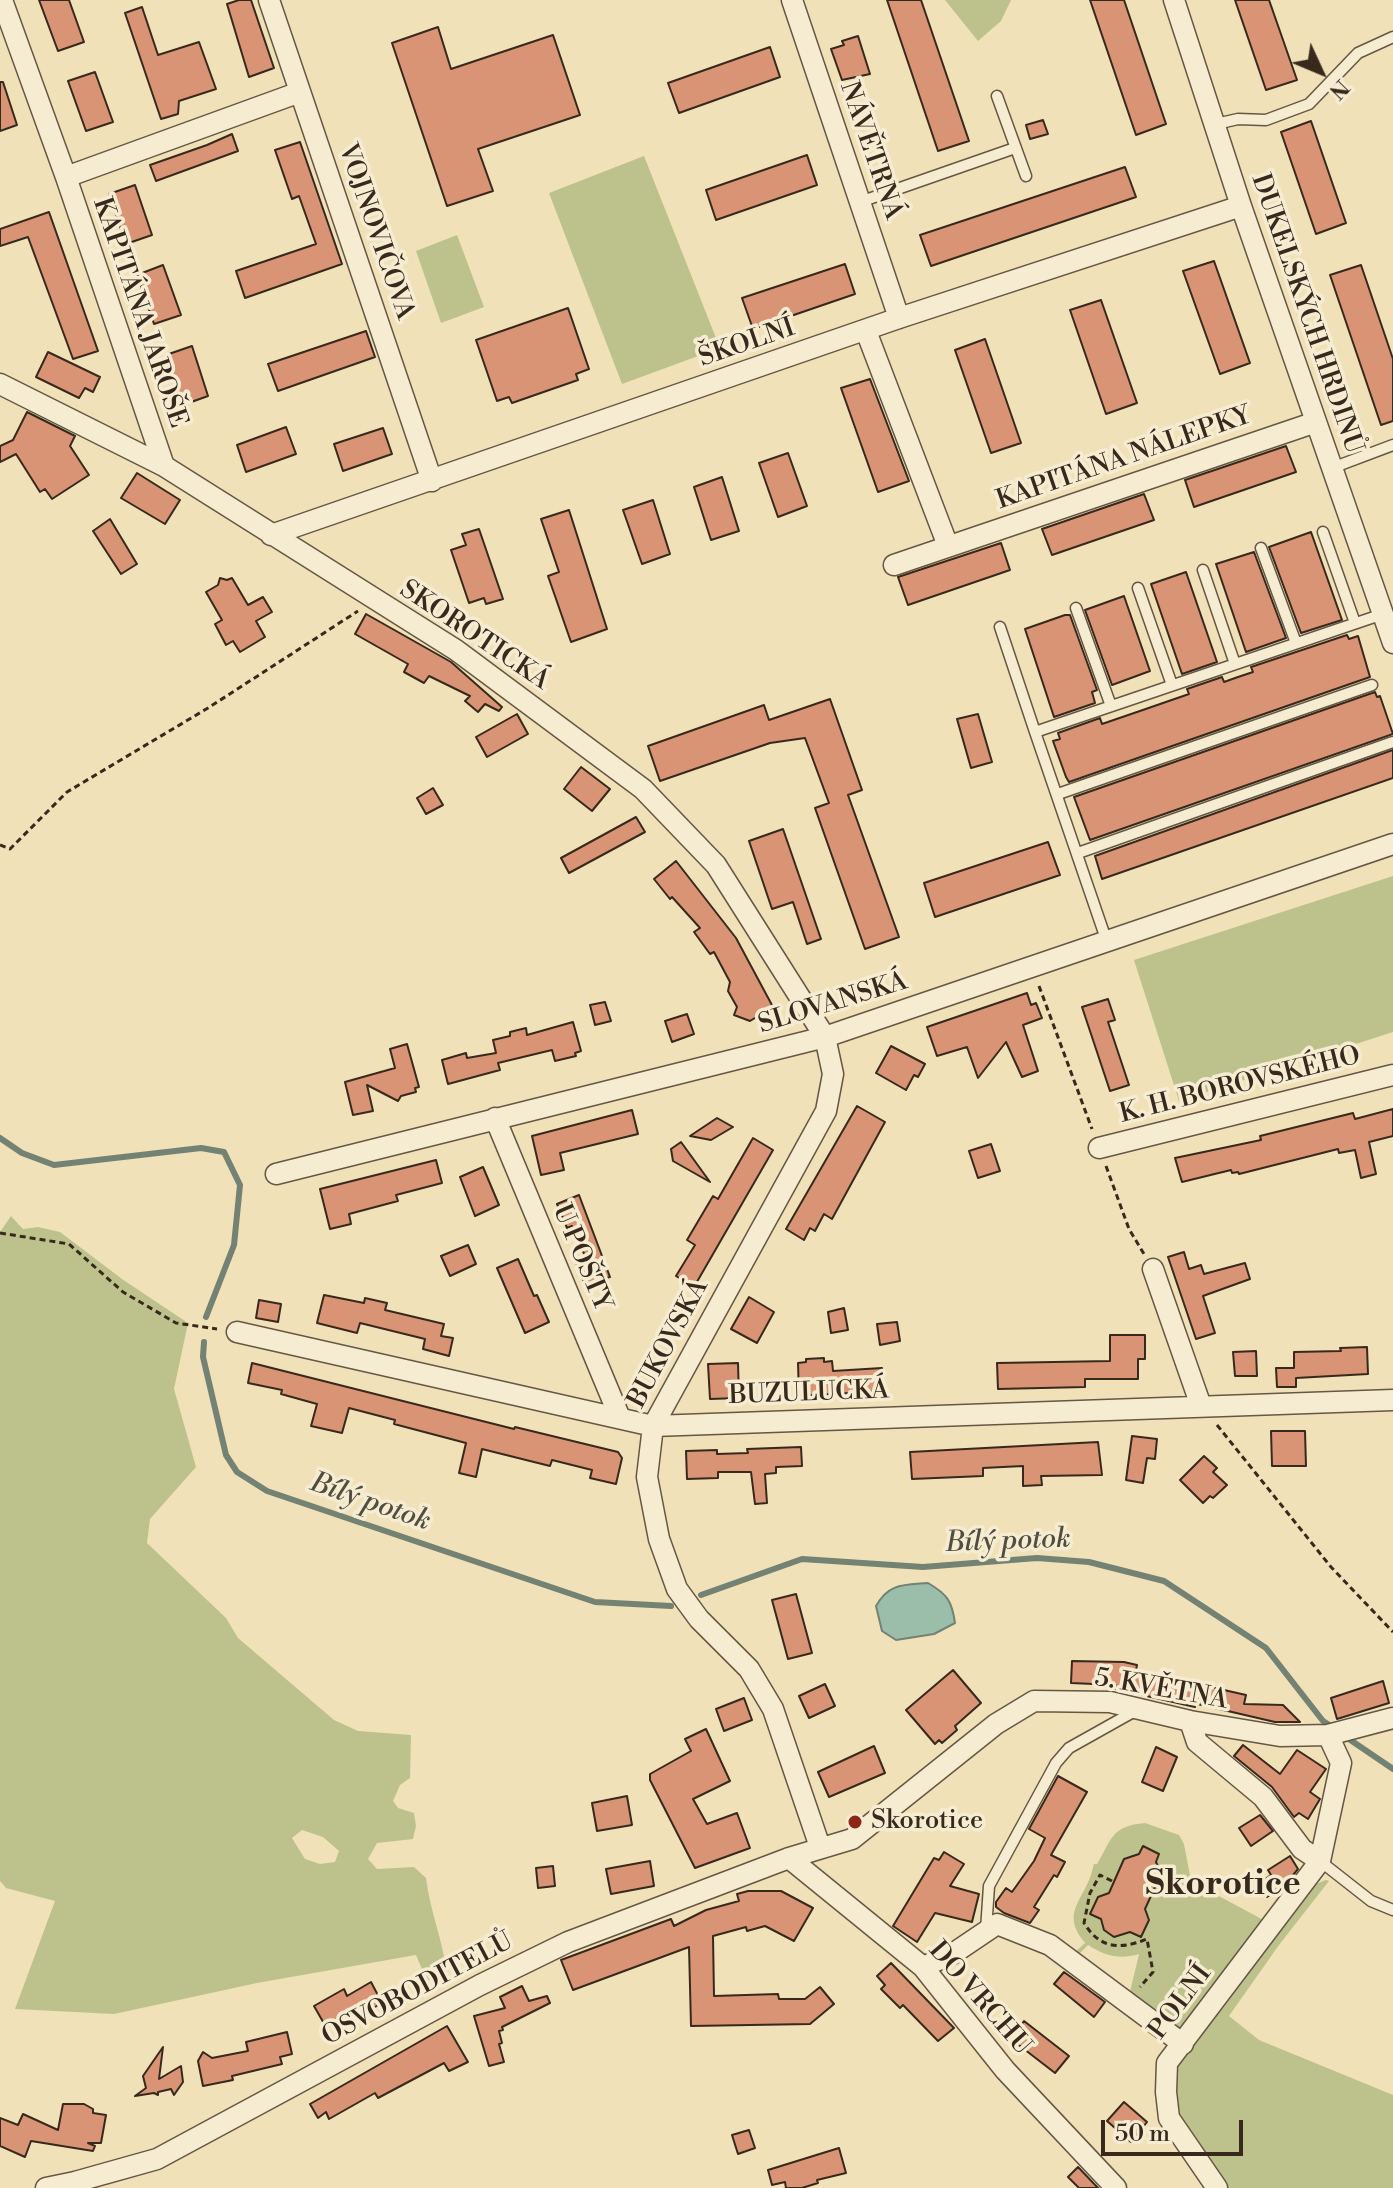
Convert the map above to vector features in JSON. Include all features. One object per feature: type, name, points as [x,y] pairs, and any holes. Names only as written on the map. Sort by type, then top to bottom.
[{"type":"street","name":"KAPITÁNA JAROŠE","points":[[2,0],[164,466]]},
{"type":"street","name":"VOJNOVIČOVA","points":[[269,0],[432,481]]},
{"type":"street","name":"NÁVĚTRNÁ","points":[[792,0],[899,318]]},
{"type":"street","name":"DUKELSKÝCH HRDINŮ","points":[[1174,0],[1241,206],[1393,643]]},
{"type":"street","name":"KAPITÁNA JAROŠE","points":[[66,177],[300,92]]},
{"type":"street","name":"ŠKOLNÍ","points":[[271,535],[899,318],[1241,206]]},
{"type":"street","points":[[866,331],[948,546]]},
{"type":"street","name":"SKOROTICKÁ","points":[[0,384],[164,466],[456,650],[643,789],[716,865],[825,1037]]},
{"type":"street","name":"KAPITÁNA NÁLEPKY","points":[[894,565],[1316,422]]},
{"type":"street","name":"SLOVANSKÁ","points":[[276,1174],[825,1037],[1393,844]]},
{"type":"street","name":"BUKOVSKÁ","points":[[820,1847],[773,1709],[749,1669],[699,1619],[677,1589],[659,1539],[647,1477],[653,1426],[826,1111],[833,1074],[825,1037]]},
{"type":"street","name":"K. H. BOROVSKÉHO","points":[[1099,1148],[1393,1075]]},
{"type":"street","name":"U POŠTY","points":[[495,1118],[620,1418]]},
{"type":"street","points":[[1153,1269],[1201,1406]]},
{"type":"street","name":"BUZULUCKÁ","points":[[237,1332],[653,1426],[1393,1400]]},
{"type":"street","name":"5. KVĚTNA","points":[[820,1847],[852,1839],[996,1724],[1034,1701],[1110,1702],[1190,1721],[1280,1736],[1329,1735],[1393,1718]]},
{"type":"street","points":[[1190,1721],[1197,1742],[1263,1797],[1302,1849],[1320,1861]]},
{"type":"street","name":"POLNÍ","points":[[1217,2188],[1169,2118],[1167,2063],[1320,1861],[1341,1763],[1329,1735]]},
{"type":"street","name":"OSVOBODITELŮ","points":[[46,2188],[157,2159],[480,1985],[568,1942],[820,1847]]},
{"type":"street","name":"DO VRCHU","points":[[789,1858],[923,1967],[1005,2070],[1116,2188]]},
{"type":"street","points":[[923,1967],[954,1953],[997,1924],[1050,1945],[1183,2044]]},
{"type":"lane","points":[[1216,124],[1238,119],[1266,120],[1309,104],[1358,53],[1393,37]]},
{"type":"lane","points":[[997,96],[1026,176]]},
{"type":"lane","points":[[860,202],[1015,148]]},
{"type":"lane","points":[[1332,468],[1393,445]]},
{"type":"lane","points":[[1323,532],[1355,623]]},
{"type":"lane","points":[[1261,548],[1296,643]]},
{"type":"lane","points":[[1203,570],[1235,664]]},
{"type":"lane","points":[[1138,588],[1172,685]]},
{"type":"lane","points":[[1076,608],[1111,706]]},
{"type":"lane","points":[[1035,732],[1383,614]]},
{"type":"lane","points":[[1000,627],[1107,942]]},
{"type":"lane","points":[[1058,794],[1372,685]]},
{"type":"lane","points":[[1078,853],[1393,742]]},
{"type":"lane","points":[[985,1932],[989,1886],[1056,1763],[1069,1748],[1139,1709]]},
{"type":"lane","points":[[1320,1861],[1371,1901],[1393,1910]]},
{"type":"path","points":[[0,845],[10,849],[67,792],[208,708],[374,600]]},
{"type":"path","points":[[1032,968],[1129,1229],[1153,1269]]},
{"type":"path","points":[[0,1233],[69,1244],[123,1292],[176,1323],[237,1332]]},
{"type":"path","points":[[1201,1406],[1331,1567],[1393,1632]]},
{"type":"path","points":[[1112,1881],[1100,1875],[1090,1893],[1084,1923],[1093,1937],[1106,1942],[1127,1947],[1147,1939],[1153,1972],[1127,2002]]},
{"type":"green space","points":[[945,0],[1011,0],[1001,21],[978,41]]},
{"type":"green space","points":[[644,156],[720,348],[622,384],[549,193]]},
{"type":"green space","points":[[457,235],[484,307],[441,323],[416,251]]},
{"type":"green space","points":[[1393,876],[1393,1032],[1179,1101],[1134,960]]},
{"type":"green space","points":[[11,1216],[23,1229],[38,1227],[60,1232],[188,1323],[174,1389],[196,1467],[150,1519],[147,1543],[226,1618],[238,1638],[334,1720],[358,1731],[411,1735],[410,1778],[400,1785],[393,1801],[398,1808],[414,1813],[416,1826],[413,1839],[377,1843],[368,1859],[377,1869],[414,1867],[426,1878],[447,1974],[427,1981],[416,1955],[257,1983],[114,2014],[15,2009],[55,1901],[6,1888],[0,1881],[0,1232]],"holes":[[[302,1830],[323,1837],[339,1851],[335,1862],[320,1864],[305,1859],[292,1838]]]},
{"type":"green space","points":[[1145,1823],[1179,1835],[1184,1844],[1191,1881],[1269,1923],[1181,2037],[1129,1996],[1139,1954],[1113,1956],[1088,1945],[1076,1957],[1072,1955],[1085,1943],[1074,1924],[1074,1916],[1094,1864],[1097,1864],[1114,1835],[1125,1827]]},
{"type":"green space","points":[[1329,1881],[1229,2016],[1259,2040],[1393,2095],[1393,2188],[1226,2188],[1176,2113],[1175,2063],[1224,2007],[1313,1885]]},
{"type":"shaded area","points":[[928,1583],[948,1599],[955,1623],[934,1634],[896,1640],[882,1631],[876,1606],[881,1598],[898,1587]]},
{"type":"building","points":[[39,0],[69,0],[84,42],[58,51]]},
{"type":"building","points":[[251,0],[274,68],[249,77],[227,4]]},
{"type":"building","points":[[887,0],[921,0],[969,141],[938,151]]},
{"type":"building","points":[[1090,0],[1124,0],[1166,124],[1136,135]]},
{"type":"building","points":[[1235,0],[1269,0],[1297,80],[1266,90]]},
{"type":"building","points":[[142,7],[158,55],[199,42],[216,89],[179,101],[178,114],[161,119],[125,13]]},
{"type":"building","points":[[438,27],[451,69],[553,35],[580,115],[478,149],[493,191],[447,206],[392,43]]},
{"type":"building","points":[[858,36],[870,74],[842,80],[831,49],[844,45],[842,41]]},
{"type":"building","points":[[770,47],[780,77],[679,113],[668,83]]},
{"type":"building","points":[[95,72],[113,122],[86,131],[68,81]]},
{"type":"building","points":[[0,82],[3,82],[17,125],[0,131]]},
{"type":"building","points":[[1043,120],[1048,134],[1030,139],[1026,125]]},
{"type":"building","points":[[1311,121],[1346,223],[1316,234],[1281,132]]},
{"type":"building","points":[[232,134],[238,151],[156,181],[150,165]]},
{"type":"building","points":[[300,142],[342,264],[245,298],[236,271],[316,244],[299,196],[292,199],[275,150]]},
{"type":"building","points":[[807,155],[817,185],[716,220],[706,190]]},
{"type":"building","points":[[1125,167],[1136,197],[931,266],[920,235]]},
{"type":"building","points":[[135,185],[152,235],[126,244],[109,194]]},
{"type":"building","points":[[49,212],[98,351],[73,359],[28,237],[0,246],[0,229]]},
{"type":"building","points":[[1214,261],[1250,363],[1220,374],[1183,271]]},
{"type":"building","points":[[845,264],[855,294],[753,329],[742,298]]},
{"type":"building","points":[[163,265],[181,315],[154,324],[137,275]]},
{"type":"building","points":[[1361,265],[1393,359],[1393,421],[1381,425],[1330,275]]},
{"type":"building","points":[[1101,300],[1137,403],[1106,414],[1070,310]]},
{"type":"building","points":[[568,308],[589,369],[576,374],[578,380],[512,403],[509,397],[497,401],[476,340]]},
{"type":"building","points":[[366,331],[375,357],[278,391],[268,364]]},
{"type":"building","points":[[985,339],[1021,443],[991,453],[955,350]]},
{"type":"building","points":[[192,346],[208,396],[183,405],[166,355]]},
{"type":"building","points":[[48,352],[100,377],[93,392],[85,388],[79,398],[36,377]]},
{"type":"building","points":[[870,379],[909,481],[878,492],[841,388]]},
{"type":"building","points":[[27,412],[75,436],[70,446],[89,475],[52,499],[45,489],[40,492],[16,454],[0,462],[0,446],[13,440]]},
{"type":"building","points":[[286,427],[296,454],[246,472],[237,445]]},
{"type":"building","points":[[383,428],[392,454],[343,471],[334,444]]},
{"type":"building","points":[[1286,446],[1296,472],[1194,507],[1185,480]]},
{"type":"building","points":[[788,453],[807,506],[778,517],[759,463]]},
{"type":"building","points":[[137,473],[180,500],[165,524],[121,498]]},
{"type":"building","points":[[722,477],[739,531],[711,540],[694,487]]},
{"type":"building","points":[[1144,494],[1154,520],[1052,555],[1042,529]]},
{"type":"building","points":[[653,500],[670,554],[642,564],[623,510]]},
{"type":"building","points":[[569,510],[607,629],[571,642],[548,576],[559,572],[541,519]]},
{"type":"building","points":[[110,519],[137,564],[121,574],[93,531]]},
{"type":"building","points":[[479,529],[503,599],[486,604],[484,598],[469,603],[451,550],[466,545],[462,534]]},
{"type":"building","points":[[1311,532],[1342,620],[1301,633],[1269,547]]},
{"type":"building","points":[[1001,543],[1010,570],[908,605],[898,577]]},
{"type":"building","points":[[1254,552],[1286,638],[1246,652],[1216,564]]},
{"type":"building","points":[[1186,572],[1217,662],[1182,674],[1151,584]]},
{"type":"building","points":[[220,578],[232,578],[248,605],[263,597],[272,612],[256,621],[265,637],[240,652],[233,641],[226,645],[215,624],[222,620],[206,592],[218,585]]},
{"type":"building","points":[[1124,596],[1150,671],[1112,685],[1085,610]]},
{"type":"building","points":[[366,614],[451,662],[502,707],[499,711],[485,704],[478,712],[465,701],[470,696],[429,676],[424,683],[404,672],[408,664],[355,634]]},
{"type":"building","points":[[1070,615],[1097,690],[1092,692],[1095,703],[1054,717],[1025,629]]},
{"type":"building","points":[[1347,635],[1349,639],[1358,636],[1370,677],[1069,782],[1066,777],[1053,741],[1060,739],[1058,733],[1100,718],[1102,724],[1189,694],[1187,689],[1222,677],[1224,682],[1253,672],[1251,667]]},
{"type":"building","points":[[1375,692],[1377,697],[1380,696],[1393,734],[1090,840],[1074,797]]},
{"type":"building","points":[[830,699],[862,790],[848,795],[899,937],[865,949],[815,808],[829,803],[805,738],[770,743],[660,781],[648,746],[764,705],[769,720]]},
{"type":"building","points":[[517,714],[528,734],[487,757],[476,737]]},
{"type":"building","points":[[978,714],[992,762],[971,768],[957,719]]},
{"type":"building","points":[[1393,750],[1393,778],[1102,879],[1095,856]]},
{"type":"building","points":[[581,767],[610,789],[592,811],[564,789]]},
{"type":"building","points":[[433,788],[443,805],[426,814],[417,798]]},
{"type":"building","points":[[636,817],[645,832],[569,873],[561,858]]},
{"type":"building","points":[[783,829],[821,939],[807,944],[793,902],[772,909],[749,841]]},
{"type":"building","points":[[1048,842],[1060,875],[935,917],[924,883]]},
{"type":"building","points":[[676,861],[736,938],[773,1007],[750,1021],[734,1015],[737,1007],[728,991],[730,982],[714,952],[710,954],[694,932],[700,928],[654,879]]},
{"type":"building","points":[[1027,993],[1031,1005],[1036,1003],[1042,1018],[1023,1025],[1038,1071],[1022,1077],[1006,1042],[978,1078],[967,1047],[937,1056],[927,1027]]},
{"type":"building","points":[[1108,999],[1115,1020],[1108,1022],[1129,1085],[1110,1091],[1082,1007]]},
{"type":"building","points":[[605,1002],[611,1021],[595,1025],[590,1005]]},
{"type":"building","points":[[687,1014],[694,1034],[672,1042],[665,1021]]},
{"type":"building","points":[[573,1022],[581,1051],[575,1053],[576,1056],[555,1061],[552,1050],[498,1063],[500,1070],[448,1084],[442,1060],[466,1053],[467,1058],[496,1053],[493,1040],[510,1036],[510,1032],[526,1028],[527,1035]]},
{"type":"building","points":[[407,1044],[419,1087],[415,1088],[416,1092],[401,1096],[398,1101],[367,1085],[373,1111],[353,1115],[345,1082],[395,1068],[390,1049]]},
{"type":"building","points":[[891,1046],[925,1064],[906,1090],[876,1073]]},
{"type":"building","points":[[857,1106],[885,1122],[832,1219],[824,1214],[815,1231],[810,1228],[804,1240],[786,1229]]},
{"type":"building","points":[[1393,1109],[1393,1136],[1369,1142],[1376,1174],[1361,1178],[1355,1150],[1339,1153],[1338,1149],[1239,1174],[1231,1170],[1182,1182],[1175,1158],[1261,1140],[1260,1136],[1353,1113],[1355,1119]]},
{"type":"building","points":[[632,1110],[638,1134],[560,1153],[564,1170],[541,1175],[532,1136]]},
{"type":"building","points":[[717,1118],[733,1127],[711,1140],[690,1136]]},
{"type":"building","points":[[753,1138],[773,1150],[694,1287],[676,1276],[695,1245],[687,1240],[713,1196],[718,1199]]},
{"type":"building","points":[[681,1142],[710,1182],[673,1161],[671,1149]]},
{"type":"building","points":[[991,1144],[1000,1171],[978,1178],[969,1151]]},
{"type":"building","points":[[436,1160],[442,1183],[396,1195],[398,1201],[349,1214],[351,1224],[330,1229],[320,1189]]},
{"type":"building","points":[[483,1167],[499,1205],[475,1216],[460,1177]]},
{"type":"building","points":[[579,1195],[610,1277],[602,1286],[594,1283],[586,1287],[575,1260],[585,1256],[572,1226],[567,1228],[557,1204]]},
{"type":"building","points":[[468,1245],[476,1264],[450,1276],[441,1256]]},
{"type":"building","points":[[1184,1252],[1189,1269],[1201,1265],[1204,1274],[1245,1263],[1250,1279],[1203,1296],[1215,1333],[1196,1339],[1168,1257]]},
{"type":"building","points":[[518,1259],[549,1322],[525,1333],[497,1268]]},
{"type":"building","points":[[324,1295],[364,1303],[365,1298],[387,1303],[385,1310],[444,1324],[441,1336],[453,1338],[449,1356],[423,1349],[425,1339],[360,1323],[357,1333],[317,1323]]},
{"type":"building","points":[[749,1297],[774,1312],[757,1343],[731,1329]]},
{"type":"building","points":[[259,1300],[281,1304],[278,1322],[256,1318]]},
{"type":"building","points":[[844,1308],[848,1330],[831,1333],[828,1312]]},
{"type":"building","points":[[897,1322],[900,1341],[880,1345],[877,1324]]},
{"type":"building","points":[[1110,1335],[1145,1335],[1145,1359],[1138,1359],[1138,1379],[1085,1379],[1085,1387],[998,1389],[997,1363],[1110,1361]]},
{"type":"building","points":[[1367,1347],[1368,1374],[1296,1378],[1296,1387],[1277,1387],[1276,1368],[1294,1368],[1294,1352]]},
{"type":"building","points":[[1256,1351],[1257,1376],[1235,1376],[1233,1352]]},
{"type":"building","points":[[824,1358],[824,1362],[832,1361],[833,1371],[882,1368],[883,1391],[799,1396],[798,1363],[806,1362],[806,1359]]},
{"type":"building","points":[[252,1363],[618,1452],[622,1458],[616,1484],[590,1478],[592,1470],[552,1460],[550,1466],[482,1449],[476,1477],[459,1473],[466,1443],[394,1424],[395,1420],[349,1408],[342,1433],[311,1426],[317,1404],[281,1394],[282,1390],[248,1383]]},
{"type":"building","points":[[738,1363],[739,1398],[710,1399],[708,1364]]},
{"type":"building","points":[[1271,1431],[1305,1431],[1306,1466],[1272,1466]]},
{"type":"building","points":[[1132,1436],[1157,1439],[1155,1459],[1147,1458],[1143,1483],[1126,1480]]},
{"type":"building","points":[[1098,1442],[1102,1475],[1041,1476],[1042,1485],[1023,1486],[1023,1466],[983,1468],[983,1476],[912,1479],[910,1452]]},
{"type":"building","points":[[801,1447],[802,1466],[776,1467],[776,1473],[765,1474],[767,1503],[755,1504],[751,1472],[718,1472],[718,1478],[687,1479],[686,1451],[748,1453],[747,1449]]},
{"type":"building","points":[[1204,1456],[1217,1468],[1213,1472],[1227,1485],[1203,1503],[1180,1480]]},
{"type":"building","points":[[796,1594],[812,1653],[788,1659],[772,1600]]},
{"type":"building","points":[[1072,1661],[1137,1665],[1136,1670],[1246,1695],[1244,1704],[1283,1705],[1300,1722],[1275,1722],[1189,1702],[1195,1707],[1116,1689],[1116,1685],[1071,1683]]},
{"type":"building","points":[[953,1670],[981,1703],[955,1726],[957,1730],[942,1743],[939,1740],[935,1744],[906,1710]]},
{"type":"building","points":[[1383,1681],[1389,1703],[1337,1719],[1331,1698]]},
{"type":"building","points":[[825,1684],[835,1706],[809,1718],[799,1696]]},
{"type":"building","points":[[744,1698],[752,1720],[724,1731],[716,1709]]},
{"type":"building","points":[[706,1729],[730,1781],[693,1799],[707,1824],[737,1813],[750,1848],[695,1868],[650,1780],[650,1774],[691,1751],[685,1739]]},
{"type":"building","points":[[1243,1745],[1280,1774],[1297,1750],[1326,1769],[1310,1792],[1320,1799],[1308,1819],[1299,1813],[1294,1817],[1272,1787],[1234,1756]]},
{"type":"building","points":[[874,1746],[885,1773],[829,1797],[818,1772]]},
{"type":"building","points":[[1156,1747],[1177,1757],[1163,1791],[1142,1782]]},
{"type":"building","points":[[1058,1776],[1087,1792],[1051,1855],[1065,1862],[1034,1907],[1039,1910],[1030,1923],[1004,1913],[996,1907],[996,1902],[1006,1888],[1012,1892],[1034,1861],[1045,1838],[1029,1829]]},
{"type":"building","points":[[627,1796],[632,1825],[597,1831],[592,1803]]},
{"type":"building","points":[[1260,1815],[1273,1831],[1251,1846],[1239,1828]]},
{"type":"building","points":[[1143,1846],[1159,1854],[1156,1862],[1161,1874],[1145,1909],[1149,1920],[1141,1937],[1130,1932],[1114,1937],[1104,1930],[1101,1919],[1090,1914],[1098,1897],[1109,1893],[1124,1859],[1139,1854]]},
{"type":"building","points":[[944,1852],[964,1864],[950,1886],[979,1894],[972,1922],[935,1913],[917,1942],[893,1926],[934,1858],[939,1860]]},
{"type":"building","points":[[1290,1856],[1298,1869],[1285,1885],[1267,1897],[1258,1884],[1271,1875],[1268,1870]]},
{"type":"building","points":[[650,1861],[654,1886],[611,1894],[606,1869]]},
{"type":"building","points":[[553,1866],[555,1886],[538,1888],[536,1868]]},
{"type":"building","points":[[781,1891],[813,1908],[794,1941],[765,1926],[747,1931],[746,1927],[713,1936],[714,1996],[778,1994],[779,1999],[805,1999],[820,1987],[834,2004],[810,2024],[691,2026],[689,1947],[573,1990],[561,1960],[671,1919],[674,1926],[706,1910],[739,1901],[737,1894]]},
{"type":"building","points":[[891,1963],[954,2028],[938,2041],[903,2005],[900,2008],[881,1989],[885,1985],[877,1976]]},
{"type":"building","points":[[1064,1972],[1105,2002],[1094,2017],[1054,1984]]},
{"type":"building","points":[[371,1982],[382,2003],[359,2016],[355,2010],[326,2027],[314,2006],[344,1989],[347,1996]]},
{"type":"building","points":[[522,1986],[529,2001],[547,1996],[550,2003],[502,2027],[503,2030],[499,2031],[502,2043],[499,2044],[504,2062],[489,2066],[474,2016],[505,2008],[500,1997]]},
{"type":"building","points":[[1024,2021],[1069,2056],[1055,2073],[1011,2039]]},
{"type":"building","points":[[447,2026],[468,2062],[449,2071],[444,2063],[378,2098],[375,2093],[329,2119],[326,2112],[318,2118],[310,2104]]},
{"type":"building","points":[[287,2032],[292,2054],[280,2057],[282,2064],[203,2086],[198,2061],[203,2052],[212,2058],[248,2051],[246,2042]]},
{"type":"building","points":[[163,2047],[159,2079],[181,2066],[183,2082],[174,2095],[171,2089],[158,2092],[158,2095],[135,2096],[146,2088],[143,2076]]},
{"type":"building","points":[[1124,2102],[1147,2122],[1131,2142],[1107,2121]]},
{"type":"building","points":[[63,2104],[84,2104],[93,2109],[93,2113],[106,2115],[101,2143],[88,2143],[95,2146],[93,2151],[31,2141],[25,2157],[0,2146],[0,2118],[18,2125],[23,2114],[58,2130]]},
{"type":"building","points":[[749,2130],[755,2148],[738,2154],[732,2135]]},
{"type":"building","points":[[839,2148],[846,2173],[817,2180],[818,2183],[802,2188],[786,2188],[785,2182],[772,2185],[768,2170]]},
{"type":"building","points":[[1078,2167],[1098,2188],[1079,2188],[1068,2177]]},
{"type":"waterway","name":"Bílý potok","points":[[0,1138],[22,1153],[54,1165],[201,1148],[224,1152],[240,1185],[234,1245],[206,1317]]},
{"type":"waterway","name":"Bílý potok","points":[[204,1342],[203,1357],[226,1455],[237,1472],[267,1491],[595,1602],[671,1606]]},
{"type":"waterway","name":"Bílý potok","points":[[701,1595],[802,1559],[923,1567],[1037,1558],[1089,1562],[1164,1581],[1266,1648],[1323,1721],[1334,1728]]},
{"type":"waterway","name":"Bílý potok","points":[[1343,1735],[1393,1769]]},
{"type":"place","name":"Skorotice","points":[[855,1822]]},
{"type":"district","name":"Skorotice","points":[[1223,1886]]}]
